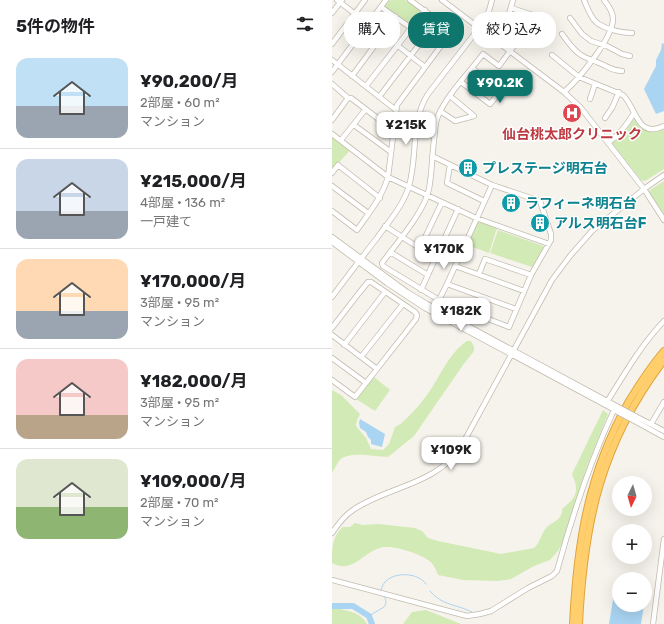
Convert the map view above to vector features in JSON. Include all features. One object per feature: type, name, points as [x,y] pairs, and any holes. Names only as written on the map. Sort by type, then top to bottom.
[{"type":"highway","points":[[573,624],[577,565],[582,532],[587,506],[599,466],[619,420],[639,384],[664,351]]},
{"type":"highway","points":[[579,624],[588,534],[601,481],[609,457],[624,423],[645,387],[664,360]]},
{"type":"street","points":[[356,12],[365,0]]},
{"type":"street","points":[[378,12],[386,0]]},
{"type":"street","points":[[410,0],[428,12]]},
{"type":"street","points":[[442,0],[472,23]]},
{"type":"street","points":[[487,12],[492,0]]},
{"type":"street","points":[[510,12],[513,0]]},
{"type":"street","points":[[584,0],[591,16],[597,23],[624,33],[632,33]]},
{"type":"street","points":[[564,92],[579,77],[592,60],[611,29],[613,21],[612,14],[604,0]]},
{"type":"street","points":[[332,14],[340,1],[353,12]]},
{"type":"street","points":[[382,7],[389,12]]},
{"type":"street","points":[[511,8],[524,12]]},
{"type":"street","points":[[570,18],[582,34],[591,41],[630,56]]},
{"type":"street","points":[[332,44],[344,28]]},
{"type":"street","points":[[400,41],[408,32]]},
{"type":"street","points":[[562,34],[573,49],[581,55],[613,71],[622,71]]},
{"type":"street","points":[[332,296],[402,205],[412,174],[416,124],[422,104],[472,37]]},
{"type":"street","points":[[400,47],[425,67]]},
{"type":"street","points":[[332,72],[350,48]]},
{"type":"street","points":[[352,76],[373,48]]},
{"type":"street","points":[[366,86],[395,48]]},
{"type":"street","points":[[379,97],[417,48]]},
{"type":"street","points":[[332,211],[356,230],[380,198],[388,177],[396,110],[404,95],[439,48]]},
{"type":"street","points":[[506,48],[564,92],[581,108],[644,189],[664,220]]},
{"type":"street","points":[[432,156],[492,185],[540,201],[551,234],[550,240],[538,260],[509,327],[439,300],[383,266],[382,263],[402,237],[427,195],[436,120],[440,111],[483,54],[499,66],[512,48]]},
{"type":"street","points":[[552,55],[579,77],[619,92],[623,95],[628,100],[634,113],[644,127],[648,129],[657,129],[664,126]]},
{"type":"street","points":[[332,60],[396,110]]},
{"type":"street","points":[[461,82],[490,104],[495,98],[496,87],[472,68]]},
{"type":"street","points":[[332,84],[348,98],[393,130]]},
{"type":"street","points":[[590,99],[596,84]]},
{"type":"street","points":[[605,118],[612,108],[619,92]]},
{"type":"street","points":[[440,111],[455,121],[474,116],[450,96]]},
{"type":"street","points":[[332,120],[348,98]]},
{"type":"street","points":[[342,140],[365,110]]},
{"type":"street","points":[[332,111],[336,114]]},
{"type":"street","points":[[608,143],[620,133],[634,113]]},
{"type":"street","points":[[354,124],[391,152]]},
{"type":"street","points":[[416,124],[430,135],[434,136]]},
{"type":"street","points":[[332,134],[342,140],[388,177],[476,218],[548,244]]},
{"type":"street","points":[[332,173],[338,165],[380,198]]},
{"type":"street","points":[[450,165],[447,183],[484,201]]},
{"type":"street","points":[[332,533],[339,523],[359,507],[432,475],[449,462],[462,445],[552,280],[570,256],[592,231],[644,189],[664,175]]},
{"type":"street","points":[[439,300],[492,185]]},
{"type":"street","points":[[332,186],[368,213]]},
{"type":"street","points":[[420,248],[442,202]]},
{"type":"street","points":[[421,290],[458,209]]},
{"type":"street","points":[[385,226],[435,258]]},
{"type":"street","points":[[332,237],[360,260]]},
{"type":"street","points":[[332,242],[407,292],[512,353],[634,418],[664,437]]},
{"type":"street","points":[[390,252],[428,275]]},
{"type":"street","points":[[479,274],[484,259],[531,275]]},
{"type":"street","points":[[455,266],[524,291]]},
{"type":"street","points":[[332,328],[367,283],[371,282],[415,312],[417,315],[416,319],[355,397],[332,381]]},
{"type":"street","points":[[447,284],[516,309]]},
{"type":"street","points":[[344,345],[385,292]]},
{"type":"street","points":[[361,357],[403,304]]},
{"type":"street","points":[[608,402],[632,360],[664,321]]},
{"type":"street","points":[[332,335],[377,369]]},
{"type":"street","points":[[512,353],[608,402],[616,409]]},
{"type":"street","points":[[332,358],[366,383]]},
{"type":"street","points":[[651,424],[664,402]]},
{"type":"street","points":[[332,580],[467,616],[491,611],[552,576],[557,571],[564,545],[591,464],[616,409]]},
{"type":"street","points":[[634,418],[651,424],[664,431]]},
{"type":"street","points":[[653,624],[664,539]]},
{"type":"green space","points":[[390,0],[405,0],[420,10],[420,12],[408,12],[408,24],[400,18],[400,12],[391,12],[385,6]]},
{"type":"green space","points":[[635,118],[647,130],[659,131],[664,129],[664,169],[645,181],[641,180],[612,143],[625,132]]},
{"type":"green space","points":[[332,137],[350,150],[332,171]]},
{"type":"green space","points":[[664,181],[664,215],[649,193],[650,190]]},
{"type":"green space","points":[[478,221],[497,228],[489,253],[467,245]]},
{"type":"green space","points":[[498,230],[543,246],[544,249],[532,267],[490,253]]},
{"type":"green space","points":[[467,341],[471,341],[474,351],[414,436],[388,457],[351,455],[345,457],[340,460],[332,473],[332,390],[341,395],[360,414],[356,426],[366,438],[371,449],[383,450],[389,444],[395,427],[399,425],[419,405],[450,358]]},
{"type":"green space","points":[[374,377],[390,390],[375,411],[356,399]]},
{"type":"green space","points":[[603,410],[608,414],[588,464],[562,544],[550,560],[534,566],[511,579],[498,581],[463,580],[438,575],[430,561],[411,552],[390,547],[380,548],[357,562],[346,566],[339,566],[332,563],[333,547],[337,534],[343,527],[350,527],[355,523],[363,525],[379,524],[415,528],[422,531],[428,538],[501,554],[534,548],[538,544],[546,528],[561,516],[562,509],[574,497],[576,484],[572,474]]},
{"type":"green space","points":[[332,608],[356,614],[360,616],[367,624],[332,624]]},
{"type":"green space","points":[[426,610],[461,624],[403,624],[412,612]]},
{"type":"water","points":[[662,43],[664,44],[664,111],[656,114],[644,89],[656,66],[656,60],[661,50]]},
{"type":"water","points":[[360,419],[385,434],[382,447],[371,444],[371,440],[366,432],[360,428]]},
{"type":"water","points":[[612,606],[612,612],[643,612],[641,624],[609,624]]},
{"type":"waterway","points":[[381,591],[383,584],[394,576],[415,576],[422,579],[426,584]]},
{"type":"waterway","points":[[430,591],[445,602],[472,612]]},
{"type":"waterway","points":[[369,616],[384,607],[386,604],[384,596]]},
{"type":"waterway","points":[[332,606],[353,606],[369,616],[372,624]]},
{"type":"place","name":"仙台桃太郎クリニック","points":[[572,113]]},
{"type":"place","name":"プレステージ明石台","points":[[468,168]]},
{"type":"place","name":"ラフィーネ明石台","points":[[511,203]]},
{"type":"place","name":"アルス明石台F","points":[[540,223]]}]
